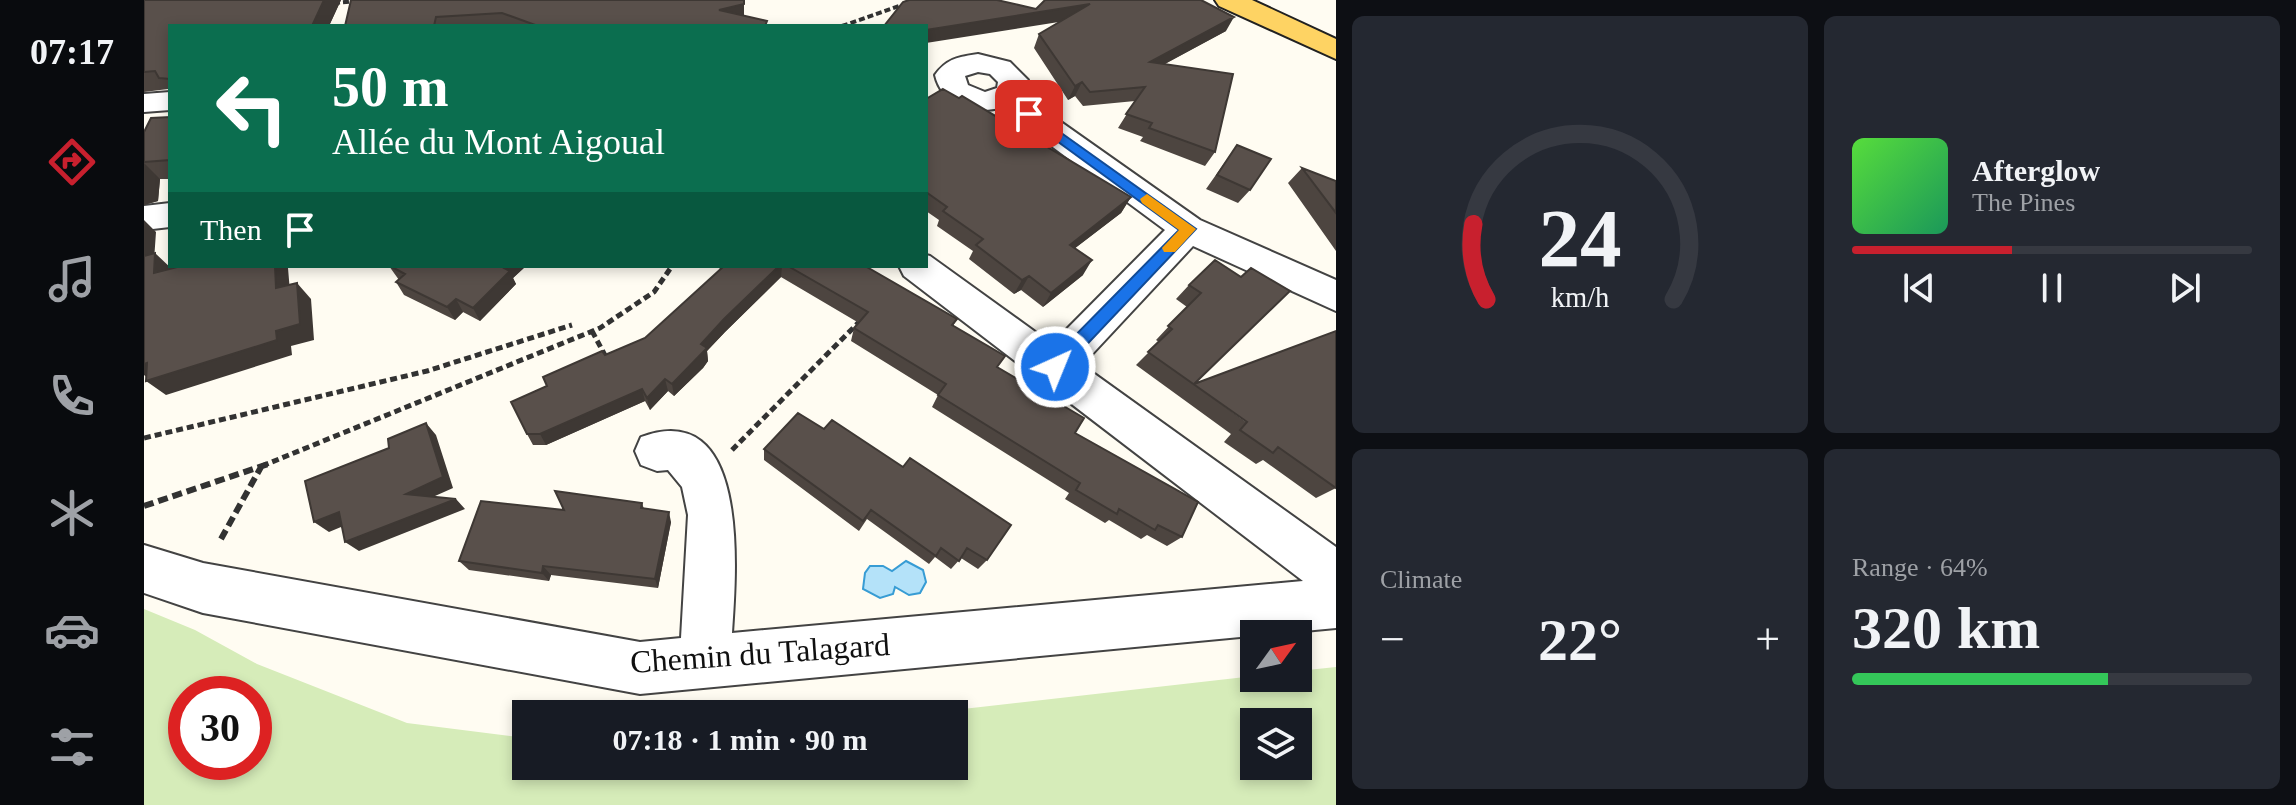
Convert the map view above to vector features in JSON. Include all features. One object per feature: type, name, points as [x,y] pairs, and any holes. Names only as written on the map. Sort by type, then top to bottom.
[{"type":"main road","points":[[1229,0],[1336,50]]},
{"type":"street","points":[[1006,98],[1188,229],[1336,296]]},
{"type":"street","points":[[144,103],[168,101]]},
{"type":"street","points":[[144,218],[168,215]]},
{"type":"street","points":[[1055,367],[1188,229]]},
{"type":"street","points":[[920,268],[1336,576]]},
{"type":"street","points":[[657,451],[677,450],[703,479],[711,511],[705,662]]},
{"type":"street","name":"Chemin du Talagard","points":[[144,569],[203,588],[640,668],[1336,603]]},
{"type":"path","points":[[331,3],[358,1]]},
{"type":"path","points":[[846,24],[908,3]]},
{"type":"path","points":[[851,22],[856,24]]},
{"type":"path","points":[[144,506],[261,467],[592,331],[654,292],[671,268]]},
{"type":"path","points":[[703,479],[867,314]]},
{"type":"path","points":[[144,438],[427,371],[572,325]]},
{"type":"path","points":[[592,331],[614,371]]},
{"type":"path","points":[[221,539],[261,467]]},
{"type":"green space","points":[[144,609],[195,630],[257,664],[407,723],[512,736],[512,780],[968,780],[968,708],[1240,678],[1240,692],[1312,692],[1312,670],[1336,667],[1336,805],[144,805]]},
{"type":"water","points":[[906,561],[923,570],[926,582],[920,593],[909,595],[895,587],[893,594],[880,598],[863,589],[865,573],[870,566],[883,566],[892,571]]},
{"type":"building","points":[[144,0],[324,0],[313,24],[168,24],[168,79],[159,78],[155,71],[144,72]]},
{"type":"building","points":[[351,0],[744,0],[744,4],[719,10],[767,21],[766,24],[532,24],[502,13],[436,17],[434,24],[345,24]]},
{"type":"building","points":[[997,0],[1036,9],[1045,0],[1201,0],[1234,17],[1150,62],[1233,74],[1215,152],[1149,128],[1152,123],[1126,114],[1145,87],[1090,92],[1082,82],[1075,86],[1039,34],[1090,4],[928,30],[928,24],[886,24],[903,2]]},
{"type":"building","points":[[943,89],[959,98],[962,96],[1131,197],[1070,245],[1092,260],[1051,293],[1029,276],[1022,280],[976,245],[983,239],[943,211],[947,207],[928,193],[928,98]]},
{"type":"building","points":[[168,117],[168,160],[144,162],[144,132],[151,118]]},
{"type":"building","points":[[1237,145],[1271,159],[1250,190],[1217,175]]},
{"type":"building","points":[[1302,168],[1336,181],[1336,213]]},
{"type":"building","points":[[155,253],[154,273],[173,268],[275,268],[276,288],[297,283],[300,324],[276,331],[277,340],[146,381],[144,256]]},
{"type":"building","points":[[1215,260],[1241,277],[1251,268],[1290,291],[1194,384],[1336,331],[1336,488],[1278,447],[1273,453],[1240,430],[1247,422],[1148,352],[1172,329],[1168,326],[1201,293],[1189,285]]},
{"type":"building","points":[[394,268],[504,268],[510,271],[473,308],[456,299],[447,307],[396,282],[405,274]]},
{"type":"building","points":[[722,268],[777,268],[701,344],[707,348],[672,384],[665,379],[647,398],[642,389],[540,434],[527,434],[511,402],[547,386],[543,377],[602,351],[605,355],[645,338]]},
{"type":"building","points":[[791,268],[868,268],[957,319],[952,325],[1005,356],[997,367],[1084,418],[1075,433],[1198,502],[1182,537],[1158,525],[1155,530],[1119,509],[1117,514],[1076,490],[1080,483],[938,395],[946,384],[854,328],[868,312]]},
{"type":"building","points":[[798,413],[824,429],[832,420],[903,467],[910,458],[1011,525],[987,560],[967,548],[959,561],[941,548],[936,556],[871,510],[863,521],[764,449]]},
{"type":"building","points":[[426,423],[443,477],[406,494],[456,499],[345,542],[339,512],[314,522],[305,481],[389,448],[388,439]]},
{"type":"building","points":[[555,491],[642,503],[641,508],[669,512],[655,579],[543,566],[542,573],[459,561],[481,501],[564,510]]},
{"type":"slow traffic","points":[[1147,199],[1188,229],[1170,248]]},
{"type":"route","points":[[1029,114],[1188,229],[1055,367]]}]
